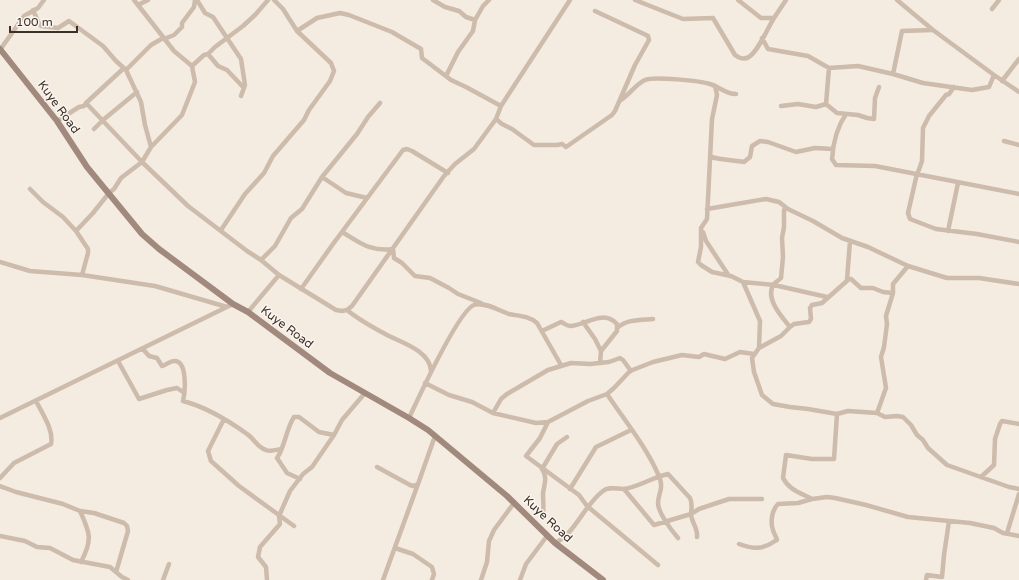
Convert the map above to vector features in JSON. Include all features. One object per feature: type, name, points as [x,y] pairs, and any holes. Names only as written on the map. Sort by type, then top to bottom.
[{"type":"street","points":[[0,50],[24,16],[38,8],[44,0]]},
{"type":"street","points":[[76,231],[93,213],[121,178],[142,162],[151,148],[182,115],[195,82],[192,66],[174,51],[134,0]]},
{"type":"street","points":[[138,5],[148,0]]},
{"type":"street","points":[[196,0],[205,13],[213,17],[241,58],[245,85],[241,96]]},
{"type":"street","points":[[57,120],[79,107],[84,106],[150,45],[174,35],[182,27],[182,23],[194,7],[196,0]]},
{"type":"street","points":[[221,230],[246,194],[264,173],[274,156],[304,120],[309,110],[330,81],[334,71],[331,63],[297,31],[283,9],[274,0]]},
{"type":"street","points":[[433,0],[445,7],[459,11],[466,17],[475,20]]},
{"type":"street","points":[[446,76],[458,52],[470,36],[475,20],[483,6],[489,0]]},
{"type":"street","points":[[86,103],[142,162],[188,206],[279,275],[331,308],[342,311],[347,310],[352,306],[366,287],[444,176],[455,164],[474,149],[496,119],[501,106],[570,0]]},
{"type":"street","points":[[635,0],[683,19],[713,18],[738,58],[747,58],[750,56],[759,45],[773,18],[786,0]]},
{"type":"street","points":[[738,0],[761,18],[773,18]]},
{"type":"street","points":[[897,0],[933,30],[1019,92]]},
{"type":"street","points":[[992,10],[999,0]]},
{"type":"street","points":[[192,66],[204,55],[208,54],[226,38],[243,26],[266,1]]},
{"type":"street","points":[[33,10],[38,24],[41,26],[58,28],[69,21],[103,46],[125,69],[141,102],[151,148]]},
{"type":"street","points":[[496,119],[534,145],[562,144],[566,147],[612,115],[620,101],[635,65],[649,40],[648,36],[595,11]]},
{"type":"street","points":[[297,31],[317,18],[340,13],[349,15],[392,32],[421,49],[422,58],[451,80],[501,106]]},
{"type":"street","points":[[893,74],[902,31],[933,30]]},
{"type":"street","points":[[762,38],[768,49],[808,56],[829,68],[858,66],[923,83],[972,90],[989,87],[994,75]]},
{"type":"street","points":[[759,45],[766,45]]},
{"type":"street","name":"Kuye Road","points":[[0,50],[57,120],[87,167],[142,234],[158,249],[230,305],[248,312],[330,373],[409,418],[435,436],[482,474],[514,503],[555,544],[603,580]]},
{"type":"street","points":[[208,54],[218,66],[227,70],[244,88]]},
{"type":"street","points":[[1002,81],[1019,59]]},
{"type":"street","points":[[826,104],[829,68]]},
{"type":"street","points":[[620,101],[641,82],[652,78],[666,78],[710,84],[724,92],[736,94]]},
{"type":"street","points":[[715,86],[717,95],[712,119],[707,209],[706,219],[701,228],[701,247],[698,262],[712,272],[729,276],[743,282],[774,285],[827,297]]},
{"type":"street","points":[[836,113],[858,115],[874,119],[875,98],[879,87]]},
{"type":"street","points":[[954,87],[950,94],[946,95],[929,116],[923,128],[922,161],[908,213],[909,216],[913,220],[931,228],[977,234],[1019,242]]},
{"type":"street","points":[[94,129],[137,92]]},
{"type":"street","points":[[261,260],[275,246],[291,218],[307,202],[322,178],[380,103]]},
{"type":"street","points":[[781,106],[798,104],[816,107],[826,104]]},
{"type":"street","points":[[826,104],[836,113],[841,122]]},
{"type":"street","points":[[846,114],[841,122],[833,149],[832,159],[836,165],[875,166],[1019,194]]},
{"type":"street","points":[[711,157],[744,162],[750,157],[752,146],[760,141],[768,142],[796,152],[815,148],[833,149]]},
{"type":"street","points":[[1004,142],[1019,145]]},
{"type":"street","points":[[301,289],[403,150],[407,149],[412,151],[448,173]]},
{"type":"street","points":[[322,178],[350,195],[367,198]]},
{"type":"street","points":[[948,231],[958,183]]},
{"type":"street","points":[[30,189],[43,202],[63,217],[76,231],[88,249],[82,275]]},
{"type":"street","points":[[707,209],[761,199],[779,202],[786,210],[807,218],[842,238],[868,247],[908,266],[947,278],[979,278],[1019,284]]},
{"type":"street","points":[[786,210],[782,238],[783,257],[781,278],[774,285],[772,293],[773,302],[790,327]]},
{"type":"street","points":[[701,228],[706,240],[729,276]]},
{"type":"street","points":[[342,232],[372,248],[383,250],[393,249]]},
{"type":"street","points":[[847,280],[850,241]]},
{"type":"street","points":[[393,249],[394,258],[402,263],[415,276],[430,278],[458,294],[472,298],[482,304],[509,314],[533,319],[542,331],[561,365]]},
{"type":"street","points":[[0,262],[30,271],[82,275],[155,286],[230,305]]},
{"type":"street","points":[[877,413],[886,388],[881,358],[887,324],[886,316],[894,293],[893,284],[908,266]]},
{"type":"street","points":[[248,312],[279,275]]},
{"type":"street","points":[[894,293],[883,292],[873,288],[862,288],[851,279],[847,280],[822,303],[812,305],[810,308],[811,319],[809,322],[794,324],[781,336],[759,348],[754,354],[752,358],[754,372],[762,394],[773,404],[790,407],[837,414],[848,411],[877,413],[885,417],[903,417],[911,425],[928,448],[947,466],[1019,489]]},
{"type":"street","points":[[743,282],[760,321],[759,348]]},
{"type":"street","points":[[409,418],[442,351],[465,313],[475,304],[482,304]]},
{"type":"street","points":[[0,418],[230,305]]},
{"type":"street","points":[[347,310],[400,342],[409,345],[428,360],[431,373]]},
{"type":"street","points":[[542,331],[561,322],[569,326],[603,317],[609,318],[617,324],[617,331],[601,351]]},
{"type":"street","points":[[617,328],[627,322],[653,319]]},
{"type":"street","points":[[583,322],[596,338],[601,351],[600,363]]},
{"type":"street","points":[[143,349],[149,356],[157,358],[162,366],[172,361],[180,362],[185,373],[183,401],[202,408],[224,419],[250,436],[255,444],[262,448],[271,451],[282,449]]},
{"type":"street","points":[[425,383],[448,395],[472,402],[493,413],[536,423],[548,422],[588,401],[607,394],[631,371],[654,362],[682,355],[699,357],[704,354],[725,359],[740,352],[754,354]]},
{"type":"street","points":[[493,413],[501,398],[548,370],[561,365],[572,363],[590,364],[609,362],[620,358],[631,371]]},
{"type":"street","points":[[118,361],[139,399],[177,388],[184,392]]},
{"type":"street","points":[[267,580],[266,567],[258,557],[260,547],[280,524],[279,516],[290,491],[303,474],[312,467],[334,435],[342,420],[365,393]]},
{"type":"street","points":[[607,394],[630,430],[645,448],[659,476],[662,489],[658,505],[666,522],[678,538]]},
{"type":"street","points":[[0,478],[14,463],[51,444],[51,432],[36,401]]},
{"type":"street","points":[[812,499],[794,490],[784,480],[786,455],[812,459],[834,459],[837,414]]},
{"type":"street","points":[[300,479],[287,474],[277,458],[282,451],[292,420],[296,416],[299,417],[319,432],[334,435]]},
{"type":"street","points":[[224,419],[208,451],[211,461],[239,486],[294,526]]},
{"type":"street","points":[[982,477],[994,465],[994,448],[1002,421],[1005,420],[1019,424]]},
{"type":"street","points":[[548,422],[540,438],[526,456],[579,495],[587,506],[658,565]]},
{"type":"street","points":[[570,489],[596,447],[630,430]]},
{"type":"street","points":[[384,579],[435,436]]},
{"type":"street","points":[[542,469],[557,444],[567,437]]},
{"type":"street","points":[[377,467],[410,485],[413,486],[418,484]]},
{"type":"street","points":[[542,469],[546,480],[543,492],[543,513]]},
{"type":"street","points":[[555,544],[566,535],[587,506],[604,490],[610,488],[624,488],[668,474],[692,502],[691,514],[698,532],[697,536]]},
{"type":"street","points":[[0,486],[124,523],[127,526],[128,531],[116,572]]},
{"type":"street","points":[[624,488],[654,525],[691,514],[699,509],[729,499],[762,499]]},
{"type":"street","points":[[1007,533],[1019,494]]},
{"type":"street","points":[[739,544],[758,548],[777,540],[772,525],[776,507],[782,503],[827,497],[866,505],[908,517],[970,523],[994,528],[1019,536]]},
{"type":"street","points":[[481,580],[487,562],[489,541],[494,530],[514,503]]},
{"type":"street","points":[[80,511],[87,525],[90,537],[81,562]]},
{"type":"street","points":[[926,580],[927,575],[942,577],[949,521]]},
{"type":"street","points":[[0,536],[25,541],[37,547],[50,548],[73,560],[106,565],[128,580]]},
{"type":"street","points":[[520,580],[526,564],[547,536]]},
{"type":"street","points":[[395,548],[413,554],[432,568],[434,574],[432,580]]},
{"type":"street","points":[[163,580],[169,564]]}]
